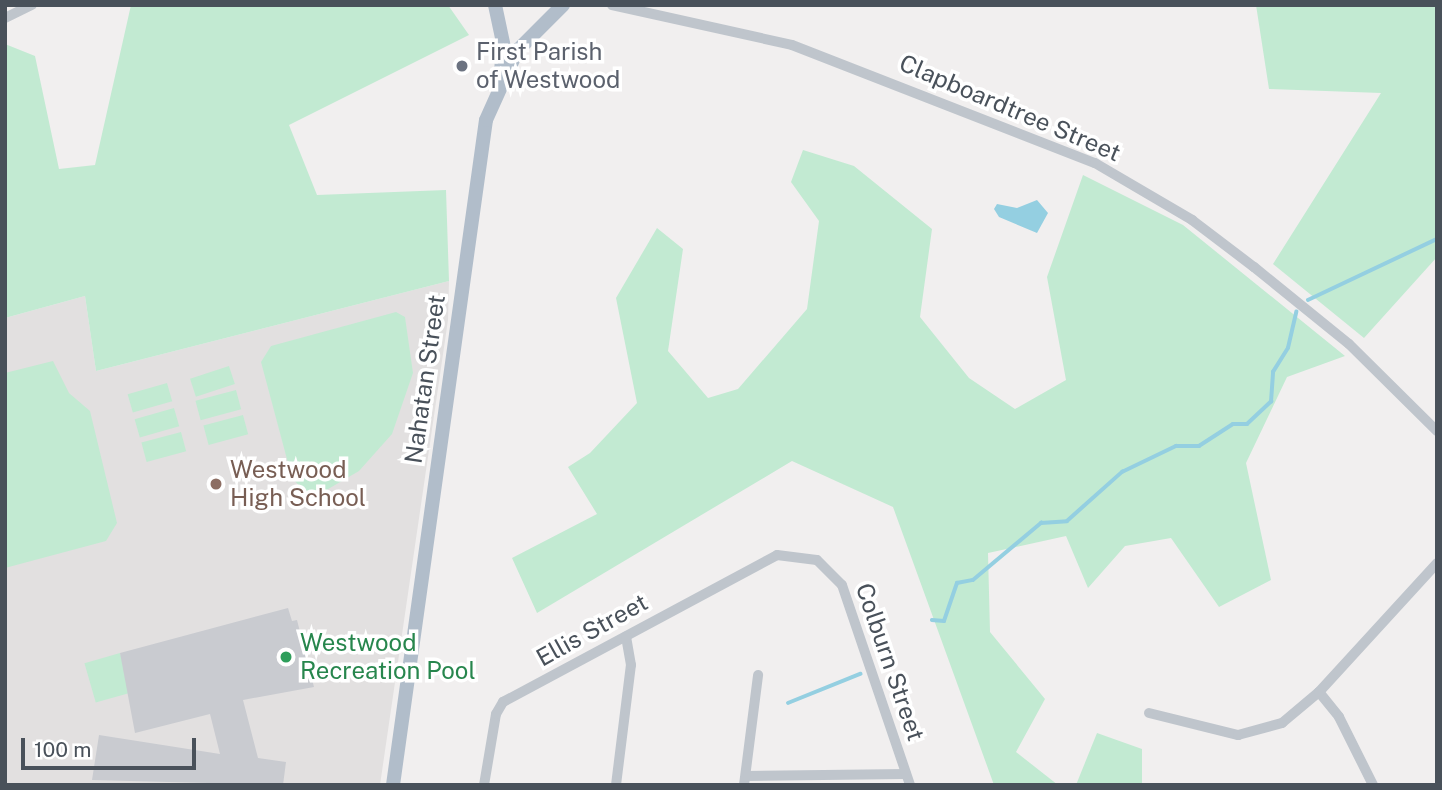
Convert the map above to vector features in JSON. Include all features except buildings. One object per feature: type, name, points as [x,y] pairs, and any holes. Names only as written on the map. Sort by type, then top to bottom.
[{"type":"main road","points":[[495,5],[503,44],[499,83]]},
{"type":"main road","name":"Nahatan Street","points":[[393,785],[478,160],[499,83],[536,28],[563,5]]},
{"type":"street","points":[[5,18],[32,5]]},
{"type":"street","name":"Clapboardtree Street","points":[[612,5],[792,45],[1095,163],[1192,220],[1254,267],[1349,344],[1435,427]]},
{"type":"street","name":"Ellis Street","points":[[484,785],[495,714],[503,702],[777,555]]},
{"type":"street","name":"Colburn Street","points":[[777,555],[817,560],[842,584],[908,780]]},
{"type":"street","points":[[1149,713],[1182,725],[1252,734],[1282,723],[1319,692],[1437,563]]},
{"type":"street","points":[[616,785],[631,665],[626,636]]},
{"type":"street","points":[[758,675],[745,780],[908,780]]},
{"type":"street","points":[[1319,692],[1339,717],[1373,785]]},
{"type":"shaded area","name":"Westwood High School","points":[[449,281],[448,320],[380,785],[5,785],[5,318],[85,296],[96,371]]},
{"type":"green space","points":[[131,5],[448,5],[469,35],[289,125],[317,195],[446,190],[449,281],[96,371],[85,296],[5,318],[5,44],[35,56],[59,169],[95,165]]},
{"type":"green space","points":[[1256,5],[1437,5],[1437,257],[1364,338],[1273,264],[1381,93],[1269,89]]},
{"type":"green space","points":[[803,150],[854,166],[932,229],[920,317],[969,378],[1015,409],[1066,380],[1047,277],[1083,175],[1183,225],[1345,356],[1287,377],[1246,463],[1271,580],[1219,607],[1171,538],[1125,546],[1088,588],[1066,536],[988,553],[990,632],[1045,699],[1016,752],[1058,785],[994,785],[893,507],[792,461],[537,613],[512,558],[597,514],[568,467],[590,453],[637,403],[616,298],[657,228],[683,249],[668,351],[708,398],[738,389],[807,309],[819,221],[791,182]]},
{"type":"green space","points":[[396,312],[405,317],[413,373],[392,434],[359,471],[323,492],[307,494],[292,478],[261,362],[271,346]]},
{"type":"green space","points":[[53,361],[69,393],[90,411],[117,523],[106,541],[5,568],[5,373]]},
{"type":"green space","points":[[229,366],[235,384],[196,397],[190,379]]},
{"type":"green space","points":[[167,383],[172,401],[133,413],[128,394]]},
{"type":"green space","points":[[236,390],[241,409],[201,420],[195,401]]},
{"type":"green space","points":[[174,408],[179,426],[140,438],[135,419]]},
{"type":"green space","points":[[243,415],[248,434],[209,445],[203,426]]},
{"type":"green space","points":[[181,432],[186,451],[147,462],[141,443]]},
{"type":"green space","points":[[120,653],[131,692],[96,703],[84,663]]},
{"type":"green space","points":[[1097,733],[1142,749],[1142,785],[1076,785]]},
{"type":"water","points":[[1037,200],[1048,213],[1037,233],[999,217],[994,209],[997,204],[1017,208]]},
{"type":"waterway","points":[[1308,300],[1437,239]]},
{"type":"waterway","points":[[932,620],[944,621],[957,583],[973,580],[1041,523],[1067,521],[1122,472],[1176,446],[1199,446],[1233,424],[1247,424],[1271,402],[1273,372],[1288,348],[1296,312]]},
{"type":"waterway","points":[[788,703],[860,674]]},
{"type":"place","name":"First Parish of Westwood","points":[[462,66]]},
{"type":"place","name":"Westwood High School","points":[[216,484]]},
{"type":"place","name":"Westwood Recreation Pool","points":[[286,657]]}]
